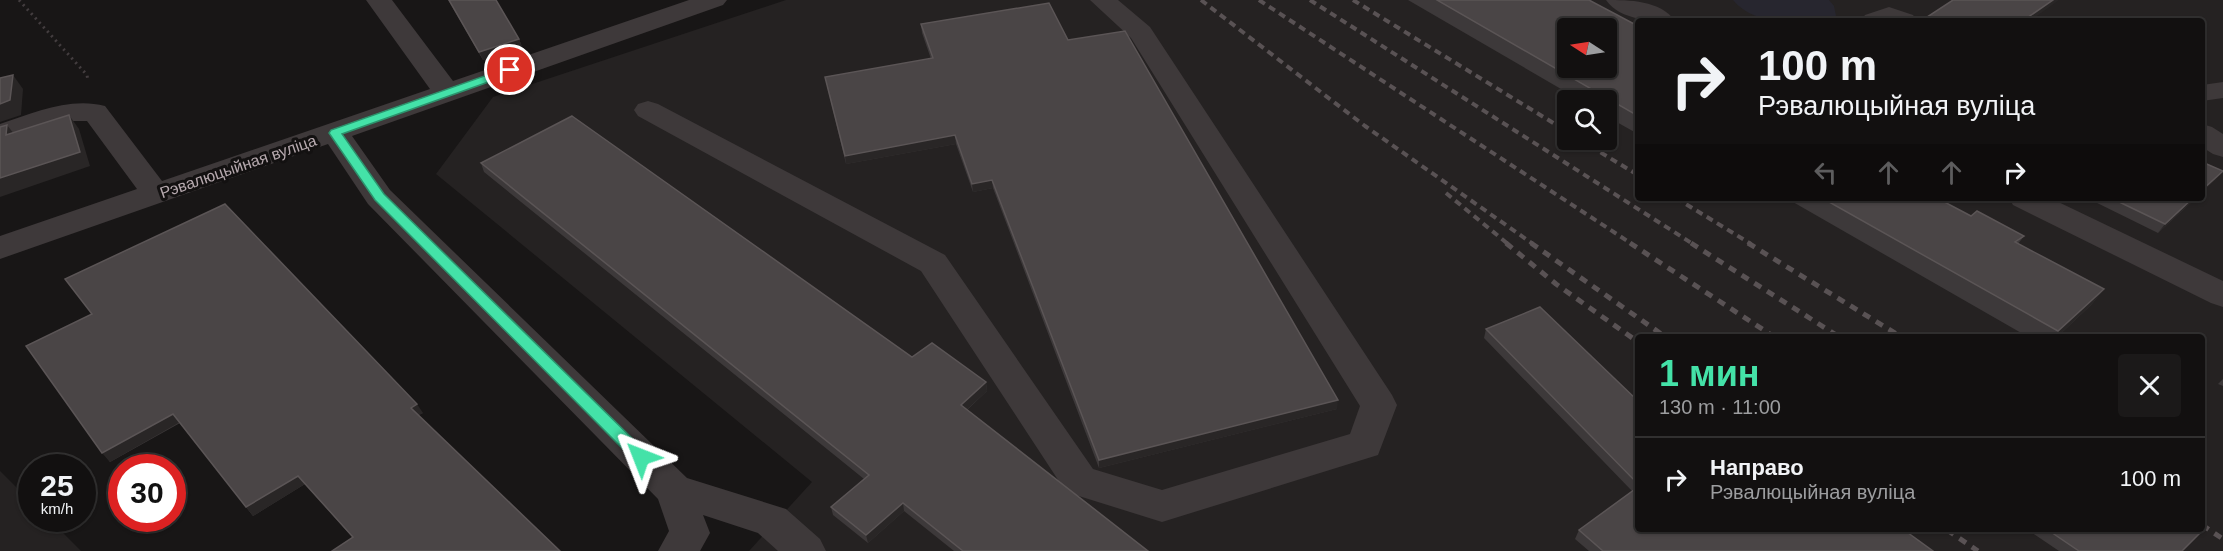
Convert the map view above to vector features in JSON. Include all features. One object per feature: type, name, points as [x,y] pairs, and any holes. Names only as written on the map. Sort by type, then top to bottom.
[{"type":"street","points":[[379,0],[447,93]]},
{"type":"street","name":"Рэвалюцыйная вуліца","points":[[0,248],[714,0]]},
{"type":"street","points":[[648,110],[933,263],[1080,481],[1162,506],[1365,444],[1379,405],[1141,33],[1103,0]]},
{"type":"street","points":[[1619,0],[1656,18]]},
{"type":"street","points":[[2205,93],[2223,90]]},
{"type":"street","points":[[0,134],[63,113],[95,112],[156,194]]},
{"type":"street","points":[[335,133],[379,197],[674,489],[690,533],[678,551]]},
{"type":"street","points":[[2205,135],[2223,148]]},
{"type":"street","points":[[2030,201],[2223,295]]},
{"type":"street","points":[[674,489],[772,521],[806,551]]},
{"type":"path","points":[[19,0],[87,75],[95,112]]},
{"type":"shaded area","points":[[786,0],[2223,0],[2223,551],[749,551],[812,482],[436,174],[493,97]]},
{"type":"shaded area","points":[[1733,0],[1829,0],[1834,6],[1836,18],[1763,18],[1743,9]]},
{"type":"shaded area","points":[[0,471],[18,489],[18,532],[62,532],[81,551],[0,551]]},
{"type":"building","points":[[449,0],[496,0],[519,39],[479,52]]},
{"type":"building","points":[[1437,0],[1589,0],[1635,24],[1635,114],[1617,104],[1617,90],[1593,90],[1572,78],[1617,78],[1617,18],[1557,18],[1557,69]]},
{"type":"building","points":[[1953,0],[2053,0],[2027,18],[1926,18]]},
{"type":"building","points":[[1049,3],[1068,40],[1125,31],[1338,400],[1099,460],[992,180],[972,184],[955,135],[845,156],[825,77],[933,58],[921,24]]},
{"type":"building","points":[[13,75],[10,100],[0,104],[0,78]]},
{"type":"building","points":[[69,115],[80,152],[0,178],[0,127],[7,125],[6,135]]},
{"type":"building","points":[[572,116],[912,357],[932,343],[986,382],[961,405],[1148,551],[963,551],[903,503],[866,535],[831,507],[869,475],[481,163]]},
{"type":"building","points":[[2205,163],[2223,171],[2205,187]]},
{"type":"building","points":[[1827,201],[1943,201],[1971,216],[1977,211],[2024,236],[2015,242],[2104,289],[2058,331]]},
{"type":"building","points":[[2117,201],[2190,201],[2165,224]]},
{"type":"building","points":[[225,204],[417,404],[411,408],[560,551],[332,551],[353,537],[298,476],[246,507],[173,414],[102,453],[26,346],[92,314],[65,279]]},
{"type":"building","points":[[1540,307],[1635,398],[1635,481],[1486,329]]},
{"type":"building","points":[[1635,489],[1635,532],[1907,532],[1933,551],[1603,551],[1579,530]]},
{"type":"building","points":[[2051,532],[2201,532],[2182,551],[2079,551]]},
{"type":"railway","points":[[1201,0],[1365,126],[1533,244]]},
{"type":"railway","points":[[1259,0],[1632,244]]},
{"type":"railway","points":[[1310,0],[1693,244]]},
{"type":"railway","points":[[1353,0],[1557,125]]},
{"type":"railway","points":[[1597,150],[1635,173]]},
{"type":"railway","points":[[1446,193],[1508,244]]},
{"type":"railway","points":[[1681,201],[1751,244]]},
{"type":"railway","points":[[1506,243],[1556,284],[1635,340]]},
{"type":"railway","points":[[1531,243],[1661,334]]},
{"type":"railway","points":[[1630,243],[1770,334]]},
{"type":"railway","points":[[1691,243],[1835,334]]},
{"type":"railway","points":[[1748,243],[1896,334]]},
{"type":"railway","points":[[2205,527],[2223,539]]},
{"type":"railway","points":[[1950,532],[1978,551]]},
{"type":"route","points":[[510,70],[335,133],[379,197],[641,457]]}]
